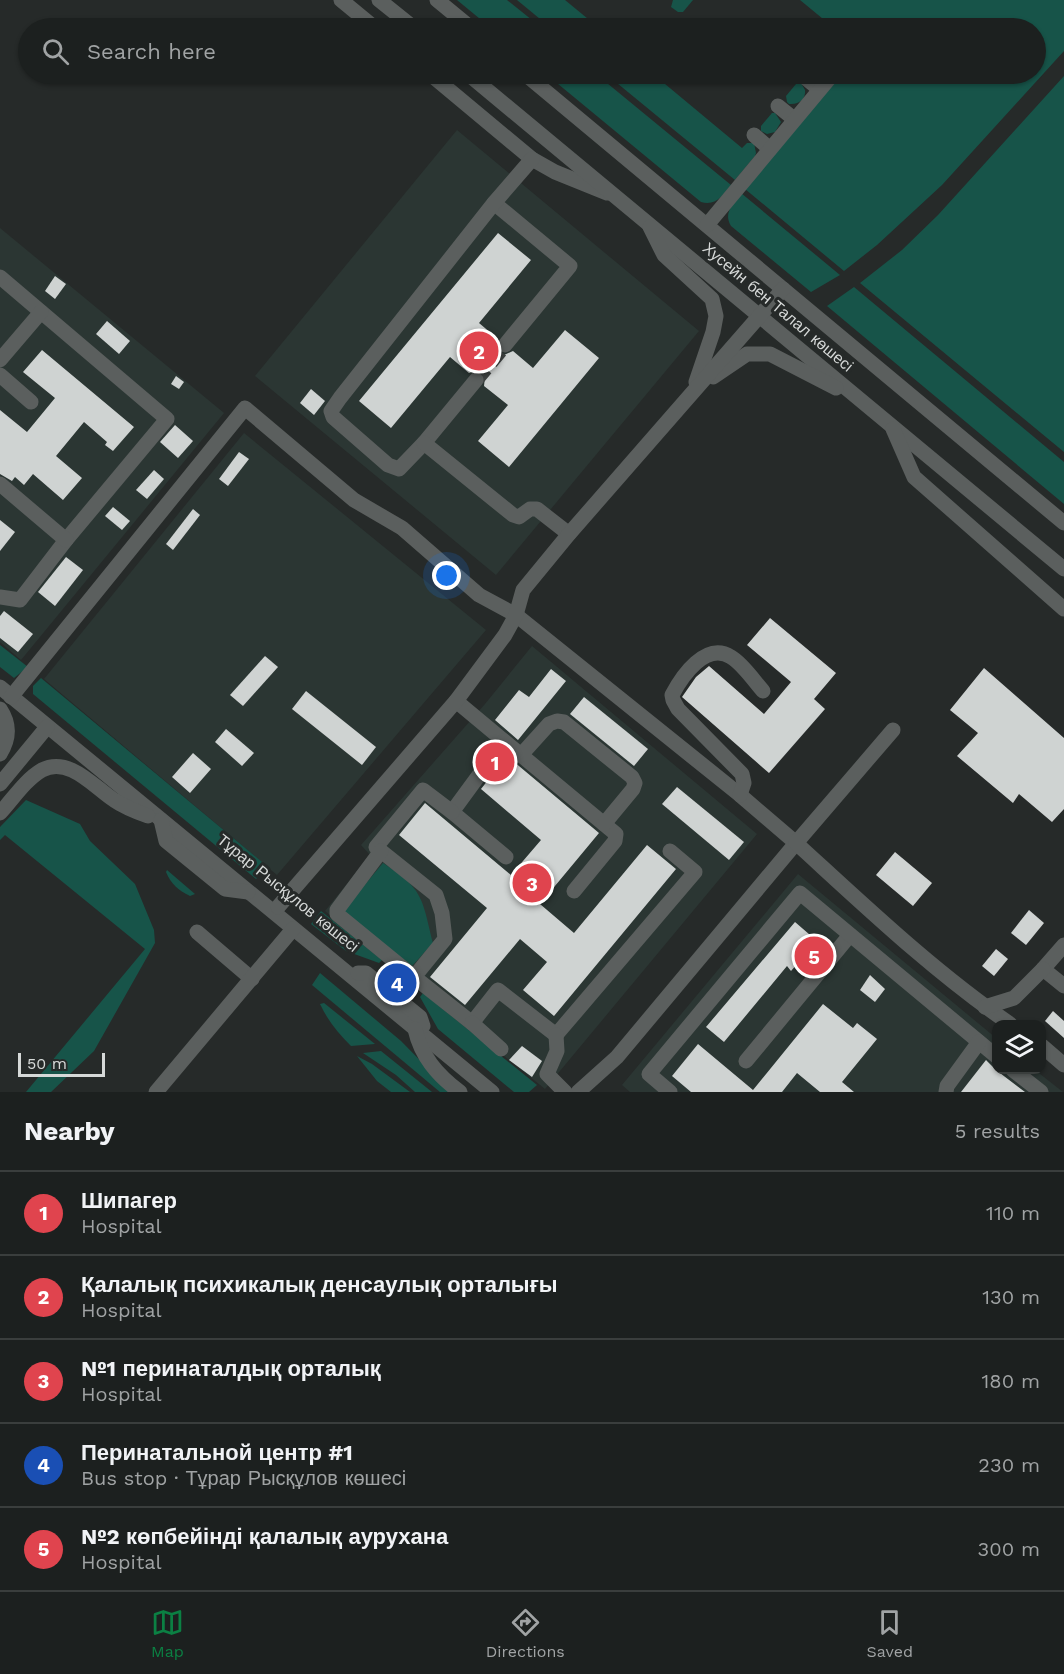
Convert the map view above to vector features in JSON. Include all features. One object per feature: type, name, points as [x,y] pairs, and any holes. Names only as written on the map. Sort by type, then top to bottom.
[{"type":"street","points":[[341,0],[363,18]]},
{"type":"street","points":[[379,0],[402,18]]},
{"type":"street","points":[[437,0],[459,18]]},
{"type":"street","points":[[442,84],[532,159],[555,172],[622,199]]},
{"type":"street","name":"Хусейн бен Талал көшесі","points":[[480,84],[622,199],[1064,569]]},
{"type":"street","name":"Хусейн бен Талал көшесі","points":[[537,84],[1064,524]]},
{"type":"street","points":[[813,84],[819,89]]},
{"type":"street","points":[[706,225],[823,84]]},
{"type":"street","points":[[778,106],[794,119]]},
{"type":"street","points":[[754,135],[770,149]]},
{"type":"street","points":[[476,380],[399,469],[393,468],[333,417],[331,411],[494,203],[532,159]]},
{"type":"street","points":[[494,203],[570,266],[505,345]]},
{"type":"street","points":[[646,219],[664,255],[712,299],[716,316],[713,332],[693,391]]},
{"type":"street","points":[[0,277],[167,419],[66,540],[20,600],[0,597]]},
{"type":"street","points":[[278,907],[456,701],[505,635],[516,615],[523,590],[783,289]]},
{"type":"street","points":[[0,360],[41,312]]},
{"type":"street","points":[[693,391],[747,354],[770,354],[861,401]]},
{"type":"street","points":[[0,375],[31,402]]},
{"type":"street","points":[[6,692],[245,408],[354,500],[402,528],[479,595],[516,615],[740,795],[910,946],[1004,1020]]},
{"type":"street","points":[[891,426],[914,477],[1064,609]]},
{"type":"street","points":[[424,442],[513,514],[519,517],[530,509],[537,509],[569,534]]},
{"type":"street","points":[[0,484],[66,540]]},
{"type":"street","points":[[740,795],[744,783],[742,774],[678,709],[672,700],[672,695],[698,660],[713,653],[732,657],[763,691]]},
{"type":"street","name":"Тұрар Рысқұлов көшесі","points":[[6,692],[293,929],[503,1092]]},
{"type":"street","points":[[456,701],[616,834],[615,841],[574,891]]},
{"type":"street","points":[[0,709],[9,728],[6,743],[0,754]]},
{"type":"street","points":[[521,755],[549,724],[557,721],[564,722],[632,777],[635,783],[633,789],[604,824]]},
{"type":"street","points":[[0,784],[47,727]]},
{"type":"street","name":"Тұрар Рысқұлов көшесі","points":[[47,727],[68,738],[278,907],[492,1092]]},
{"type":"street","points":[[578,1092],[617,1057],[893,730]]},
{"type":"street","points":[[452,812],[504,741]]},
{"type":"street","points":[[0,813],[29,780],[43,770],[59,768],[69,769],[79,774],[116,802],[161,820]]},
{"type":"street","points":[[414,977],[445,939],[442,913],[436,895],[376,847],[423,790],[506,857]]},
{"type":"street","points":[[381,851],[337,910],[337,914],[501,1049]]},
{"type":"street","points":[[565,1092],[547,1074],[557,1051],[556,1035],[695,872],[670,851]]},
{"type":"street","points":[[670,1092],[649,1074],[800,893],[992,1052]]},
{"type":"street","points":[[156,1092],[293,929]]},
{"type":"street","points":[[197,932],[252,979]]},
{"type":"street","points":[[746,1061],[850,935]]},
{"type":"street","points":[[985,1007],[1014,998],[1064,945]]},
{"type":"street","points":[[1043,969],[1064,986]]},
{"type":"street","points":[[472,1023],[498,990],[556,1035]]},
{"type":"street","points":[[419,1028],[418,1045],[428,1061],[450,1085],[460,1092]]},
{"type":"street","points":[[946,1092],[947,1086],[980,1042]]},
{"type":"street","points":[[1046,1050],[1064,1065]]},
{"type":"street","points":[[1018,1074],[1041,1092]]},
{"type":"shaded area","points":[[457,130],[699,331],[496,575],[255,376]]},
{"type":"shaded area","points":[[0,228],[224,413],[21,660],[0,642]]},
{"type":"shaded area","points":[[244,433],[486,630],[277,875],[44,679]]},
{"type":"shaded area","points":[[532,646],[757,834],[545,1089],[325,911],[370,855],[361,845],[485,704]]},
{"type":"shaded area","points":[[798,874],[992,1035],[992,1074],[1040,1074],[1063,1092],[630,1092],[622,1085]]},
{"type":"green space","points":[[457,0],[507,0],[530,18],[479,18]]},
{"type":"green space","points":[[517,0],[565,0],[587,18],[539,18]]},
{"type":"green space","points":[[673,0],[693,0],[683,12],[678,12],[671,7]]},
{"type":"green space","points":[[800,0],[1064,0],[1064,51],[1046,71],[1046,18],[822,18]]},
{"type":"green space","points":[[1064,76],[1064,452],[860,283],[902,250],[938,215]]},
{"type":"green space","points":[[558,84],[608,84],[731,185],[715,201],[701,202]]},
{"type":"green space","points":[[618,84],[665,84],[742,148],[747,143],[754,143],[755,156],[735,180]]},
{"type":"green space","points":[[796,84],[802,84],[805,90],[803,99],[796,104],[789,104],[786,96]]},
{"type":"green space","points":[[834,84],[1034,84],[942,185],[877,245],[844,271],[745,189]]},
{"type":"green space","points":[[772,113],[775,113],[781,122],[775,132],[767,134],[761,131],[761,126]]},
{"type":"green space","points":[[741,193],[840,275],[811,292],[731,226],[729,213]]},
{"type":"green space","points":[[854,287],[1064,462],[1064,504],[827,306]]},
{"type":"green space","points":[[0,645],[28,667],[14,678],[0,667]]},
{"type":"green space","points":[[41,678],[268,867],[256,879],[33,694],[33,686]]},
{"type":"green space","points":[[26,800],[80,824],[90,841],[135,884],[154,930],[155,943],[94,1051],[51,1092],[26,1092],[145,949],[5,835],[0,840],[0,827]]},
{"type":"green space","points":[[383,863],[407,880],[423,905],[433,943],[412,966],[342,912]]},
{"type":"green space","points":[[167,870],[195,894],[190,896],[178,889],[170,880]]},
{"type":"green space","points":[[321,911],[382,960],[379,963],[346,951],[311,924]]},
{"type":"green space","points":[[320,973],[401,1041],[451,1092],[440,1092],[312,985]]},
{"type":"green space","points":[[423,993],[537,1085],[529,1092],[514,1092],[438,1029],[420,997]]},
{"type":"green space","points":[[324,1003],[375,1044],[351,1046],[326,1016],[320,1004]]},
{"type":"green space","points":[[381,1051],[432,1092],[415,1092],[396,1075],[363,1053]]},
{"type":"green space","points":[[357,1056],[372,1064],[410,1092],[391,1092],[377,1081]]},
{"type":"building","points":[[498,233],[531,260],[479,323],[498,339],[495,344],[498,352],[504,355],[513,351],[533,368],[565,330],[599,358],[509,467],[478,441],[508,405],[484,386],[485,377],[482,372],[477,370],[469,373],[450,357],[391,428],[359,401]]},
{"type":"building","points":[[55,276],[66,284],[55,299],[45,291]]},
{"type":"building","points":[[107,321],[130,341],[119,354],[96,334]]},
{"type":"building","points":[[42,350],[134,427],[113,451],[105,445],[107,442],[84,422],[56,456],[82,478],[63,500],[33,474],[24,485],[15,477],[12,481],[0,474],[0,410],[27,432],[55,398],[23,372]]},
{"type":"building","points":[[176,376],[184,382],[179,389],[171,384]]},
{"type":"building","points":[[311,389],[325,401],[314,415],[300,403]]},
{"type":"building","points":[[175,425],[193,441],[178,458],[160,442]]},
{"type":"building","points":[[239,452],[249,459],[228,486],[219,479]]},
{"type":"building","points":[[154,470],[164,479],[147,499],[136,490]]},
{"type":"building","points":[[113,507],[130,521],[122,530],[105,516]]},
{"type":"building","points":[[193,509],[200,515],[173,550],[166,544]]},
{"type":"building","points":[[0,520],[15,532],[0,551]]},
{"type":"building","points":[[66,557],[83,570],[55,606],[38,592]]},
{"type":"building","points":[[4,611],[33,634],[18,652],[0,638],[0,616]]},
{"type":"building","points":[[770,618],[836,673],[814,699],[825,709],[769,773],[682,697],[696,677],[709,666],[764,714],[791,682],[747,645]]},
{"type":"building","points":[[265,656],[278,667],[243,706],[230,695]]},
{"type":"building","points":[[984,668],[1064,738],[1064,809],[1052,822],[1019,794],[1013,803],[957,756],[978,733],[950,710]]},
{"type":"building","points":[[551,669],[566,681],[518,740],[495,720],[519,690],[529,697]]},
{"type":"building","points":[[306,691],[376,747],[362,765],[292,709]]},
{"type":"building","points":[[584,697],[648,749],[634,766],[570,714]]},
{"type":"building","points":[[226,729],[254,753],[242,766],[215,742]]},
{"type":"building","points":[[193,753],[211,769],[190,793],[172,777]]},
{"type":"building","points":[[507,756],[599,833],[540,904],[574,933],[647,845],[676,869],[554,1016],[523,990],[547,962],[520,939],[465,1005],[430,977],[487,908],[399,835],[425,803],[511,875],[541,840],[481,789]]},
{"type":"building","points":[[677,787],[744,842],[729,860],[662,804]]},
{"type":"building","points":[[895,852],[932,883],[913,906],[876,875]]},
{"type":"building","points":[[1029,910],[1044,923],[1026,945],[1011,933]]},
{"type":"building","points":[[795,922],[817,941],[791,971],[787,966],[724,1042],[706,1027]]},
{"type":"building","points":[[996,949],[1008,959],[994,976],[982,966]]},
{"type":"building","points":[[870,975],[885,989],[875,1002],[860,990]]},
{"type":"building","points":[[823,1004],[853,1028],[857,1023],[877,1039],[842,1082],[854,1092],[820,1092],[797,1073],[782,1092],[691,1092],[672,1076],[698,1044],[753,1090]]},
{"type":"building","points":[[1053,1011],[1064,1021],[1064,1038],[1046,1022]]},
{"type":"building","points":[[522,1046],[542,1061],[532,1077],[509,1060]]},
{"type":"building","points":[[986,1060],[992,1066],[992,1074],[1001,1074],[1025,1092],[961,1092]]},
{"type":"tunnel","points":[[476,380],[505,345]]},
{"type":"place","name":"Қалалық психикалық денсаулық орталығы","points":[[479,351]]},
{"type":"place","name":"Шипагер","points":[[495,762]]},
{"type":"place","name":"№1 перинаталдық орталық","points":[[532,883]]},
{"type":"place","name":"№2 көпбейінді қалалық аурухана","points":[[814,956]]},
{"type":"place","name":"Перинатальной центр #1","points":[[397,983]]}]
